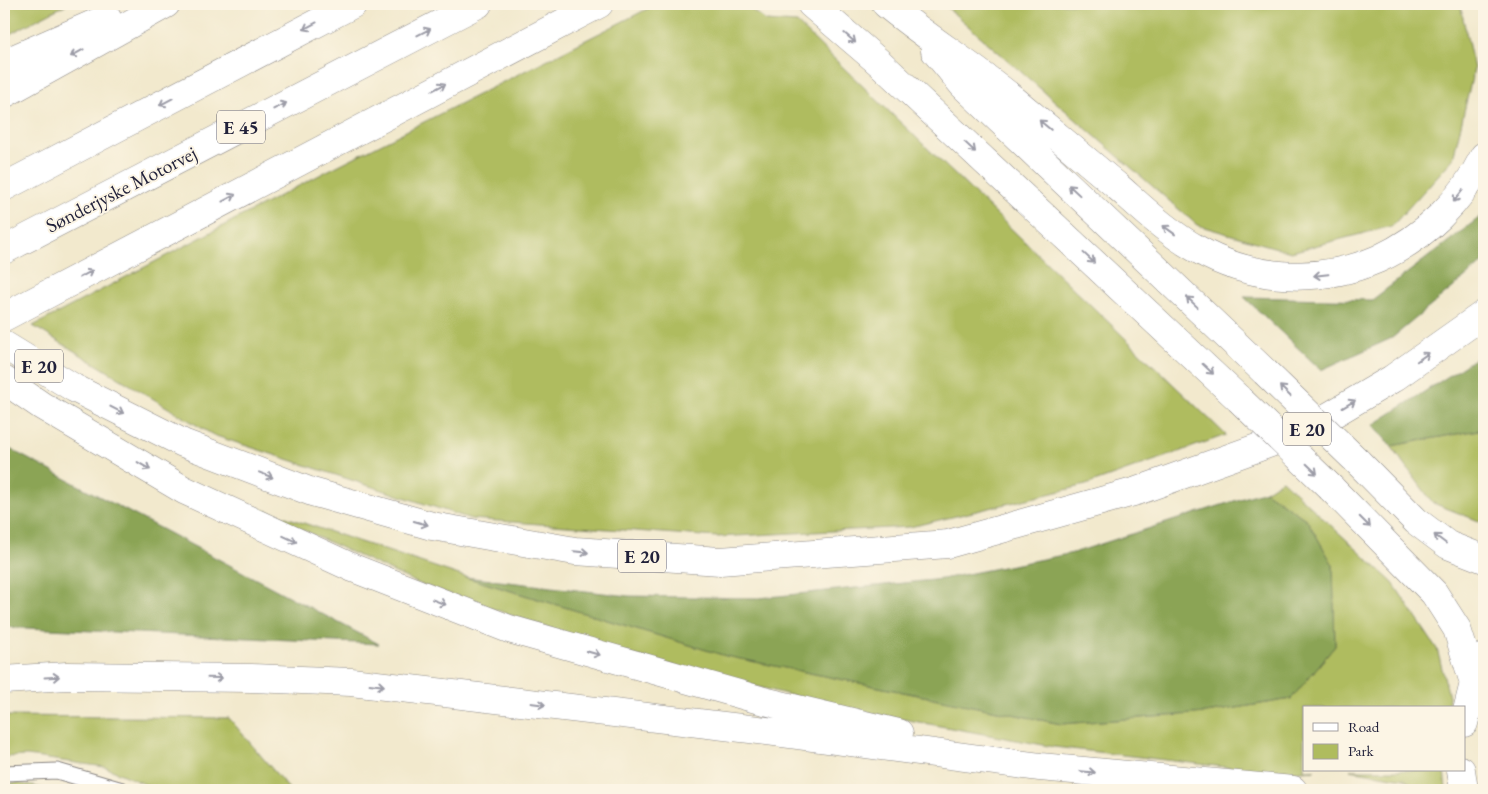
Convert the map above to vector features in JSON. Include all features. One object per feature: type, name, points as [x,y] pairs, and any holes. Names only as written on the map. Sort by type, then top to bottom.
[{"type":"main road","points":[[4,63],[140,4]]},
{"type":"main road","points":[[4,94],[166,4]]},
{"type":"main road","points":[[4,188],[354,4]]},
{"type":"main road","name":"Sønderjyske Motorvej","points":[[4,250],[478,4]]},
{"type":"main road","points":[[4,317],[599,4]]},
{"type":"main road","points":[[886,4],[917,29],[977,69],[1162,224],[1195,248],[1217,260],[1258,272],[1304,276],[1336,273],[1362,266],[1390,254],[1427,228],[1450,207],[1477,170],[1484,156]]},
{"type":"main road","points":[[812,5],[881,64],[1239,399],[1331,488],[1434,593],[1457,629],[1474,683]]},
{"type":"main road","points":[[917,29],[963,85],[1266,372],[1416,520],[1448,544],[1484,559]]},
{"type":"main road","name":"E 20","points":[[4,345],[74,388],[183,443],[312,492],[432,526],[575,551],[720,561],[948,544],[1137,491],[1304,431],[1392,378],[1484,314]]},
{"type":"main road","points":[[4,380],[42,406],[184,490],[353,568],[509,629],[760,700],[1040,767]]},
{"type":"main road","points":[[1466,715],[1474,683],[1484,657]]},
{"type":"main road","points":[[4,680],[67,676],[351,682],[775,732],[1040,767],[1293,790]]},
{"type":"main road","points":[[775,732],[954,774],[1092,790]]},
{"type":"main road","points":[[1461,772],[1464,790]]},
{"type":"lane","points":[[4,773],[57,771],[122,790]]},
{"type":"green space","points":[[4,4],[67,4],[4,37]]},
{"type":"green space","points":[[657,4],[744,4],[766,21],[797,23],[1226,435],[1086,485],[910,527],[717,537],[471,519],[213,435],[33,326],[327,171]]},
{"type":"green space","points":[[943,4],[1460,4],[1474,69],[1453,159],[1392,226],[1291,252],[1197,225]]},
{"type":"green space","points":[[1484,214],[1484,262],[1392,338],[1321,370],[1244,297],[1372,300]]},
{"type":"green space","points":[[1484,353],[1484,429],[1391,446],[1373,425]]},
{"type":"green space","points":[[1484,429],[1484,523],[1433,503],[1391,446]]},
{"type":"green space","points":[[4,446],[379,644],[4,627]]},
{"type":"green space","points":[[1282,480],[1393,583],[1437,649],[1449,696],[1448,706],[1303,706],[1303,771],[1276,773],[1054,747],[837,707],[617,651],[417,583],[247,504],[465,577],[726,656],[1061,724],[1206,713],[1291,699],[1335,646],[1333,565],[1307,520],[1265,491]]},
{"type":"green space","points":[[1265,491],[1307,520],[1333,565],[1335,646],[1291,699],[1206,713],[1061,724],[726,656],[465,577],[629,596],[759,598],[942,579],[1073,553]]},
{"type":"green space","points":[[4,716],[229,718],[290,790],[158,790],[105,767],[27,756],[4,757]]},
{"type":"green space","points":[[1362,772],[1444,772],[1446,790],[1422,790],[1404,779]]},
{"type":"green space","points":[[17,783],[53,790],[4,790],[4,784]]}]
